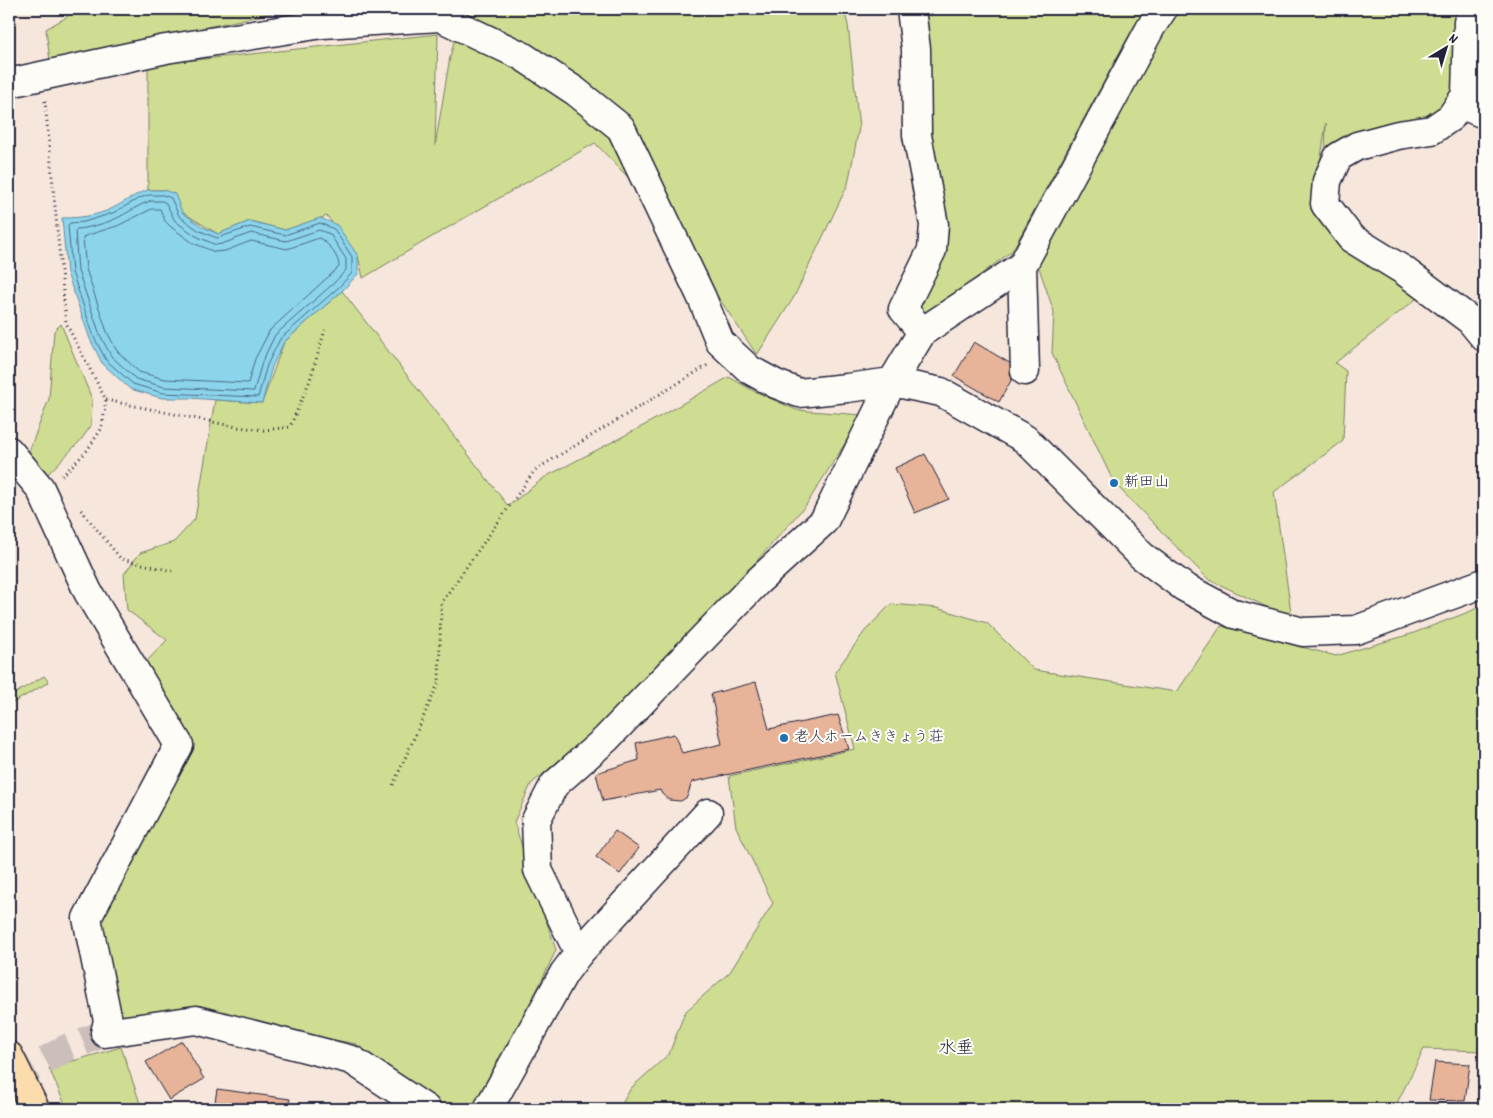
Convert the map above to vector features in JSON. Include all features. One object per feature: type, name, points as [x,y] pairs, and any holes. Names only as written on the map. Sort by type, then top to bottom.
[{"type":"highway","points":[[9,1056],[35,1109]]},
{"type":"street","points":[[911,9],[916,49],[916,135],[934,225],[932,250],[903,309],[922,332]]},
{"type":"street","points":[[578,953],[538,870],[536,820],[554,785],[606,740],[757,582],[824,521],[892,382],[922,332],[1022,266],[1151,26],[1164,9]]},
{"type":"street","points":[[1474,9],[1468,22],[1466,95],[1451,117],[1432,130],[1398,135],[1357,146],[1338,157],[1327,180],[1324,204],[1351,238],[1403,270],[1470,320],[1484,337]]},
{"type":"street","points":[[9,83],[166,49],[322,24],[445,13],[522,56],[575,91],[621,128],[702,298],[720,342],[750,370],[776,384],[799,392],[892,382],[941,392],[1025,439],[1142,556],[1184,587],[1234,614],[1303,632],[1356,630],[1484,583]]},
{"type":"street","points":[[1460,104],[1484,114]]},
{"type":"street","points":[[1022,266],[1025,371]]},
{"type":"street","points":[[9,451],[40,488],[88,592],[179,745],[87,918],[108,1021],[105,1034],[196,1020],[352,1060],[426,1109]]},
{"type":"street","points":[[488,1109],[564,973],[578,953],[708,813]]},
{"type":"path","points":[[40,488],[57,481],[86,452],[102,428],[106,400],[66,323],[43,76]]},
{"type":"path","points":[[106,400],[237,427],[264,430],[290,427],[310,380],[325,330]]},
{"type":"path","points":[[393,785],[439,682],[441,603],[535,470],[711,363]]},
{"type":"path","points":[[80,509],[121,559],[176,572]]},
{"type":"green space","points":[[52,9],[291,9],[50,61],[46,29],[77,11],[57,14]]},
{"type":"green space","points":[[444,9],[844,9],[848,25],[859,128],[848,184],[794,297],[757,355],[688,252],[647,197],[595,143],[363,278],[358,256],[327,216],[285,230],[250,221],[218,234],[182,212],[164,190],[148,190],[148,65],[438,34],[435,146],[450,57],[462,12]]},
{"type":"green space","points":[[911,9],[1146,9],[1134,26],[1012,251],[922,319],[912,308],[941,222]]},
{"type":"green space","points":[[1180,9],[1466,9],[1466,95],[1438,126],[1325,156],[1326,123],[1320,164],[1322,219],[1429,289],[1335,363],[1346,371],[1343,441],[1274,492],[1292,619],[1208,579],[1114,483],[1052,353],[1054,312],[1035,256],[1151,53]]},
{"type":"green space","points":[[342,291],[508,506],[545,477],[643,426],[729,377],[796,410],[863,415],[806,505],[644,689],[531,784],[514,822],[556,950],[481,1109],[447,1109],[356,1044],[190,1013],[114,1019],[99,917],[191,739],[144,664],[167,640],[127,610],[124,574],[140,553],[174,542],[195,519],[215,400],[262,403],[284,342]]},
{"type":"green space","points":[[61,324],[92,399],[91,426],[80,441],[47,475],[28,454],[49,399],[54,331]]},
{"type":"green space","points":[[891,604],[937,608],[987,623],[1034,670],[1177,692],[1221,626],[1336,656],[1411,634],[1471,611],[1484,604],[1484,1051],[1424,1049],[1394,1109],[619,1109],[631,1088],[669,1054],[685,1012],[730,972],[773,903],[736,827],[729,776],[855,749],[835,672],[865,631]]},
{"type":"green space","points":[[44,676],[49,682],[9,705],[9,697]]},
{"type":"green space","points":[[121,1047],[142,1109],[67,1109],[49,1068]]},
{"type":"water","points":[[148,190],[164,190],[175,194],[182,212],[201,226],[218,234],[250,221],[285,230],[320,218],[337,225],[358,256],[358,274],[342,291],[284,342],[272,367],[262,403],[162,398],[130,389],[102,363],[90,339],[67,273],[62,218],[101,213]]},
{"type":"building","points":[[974,342],[1018,368],[999,402],[954,376]]},
{"type":"building","points":[[925,454],[949,499],[915,513],[895,468]]},
{"type":"building","name":"老人ホームききょう荘","points":[[756,682],[769,729],[838,715],[849,749],[692,782],[687,797],[681,801],[669,800],[660,790],[603,801],[596,773],[639,760],[636,743],[674,734],[682,753],[722,744],[711,694]]},
{"type":"building","points":[[615,831],[639,848],[620,874],[596,857]]},
{"type":"building","points":[[182,1041],[204,1079],[169,1100],[146,1062]]},
{"type":"building","points":[[1435,1062],[1470,1064],[1465,1101],[1429,1100]]},
{"type":"building","points":[[217,1089],[290,1099],[288,1109],[214,1109]]},
{"type":"tunnel","points":[[9,1081],[67,1048],[105,1033]]},
{"type":"place","name":"新田山","points":[[1114,483]]},
{"type":"place","name":"老人ホームききょう荘","points":[[784,738]]},
{"type":"district","name":"水垂","points":[[956,1049]]}]
